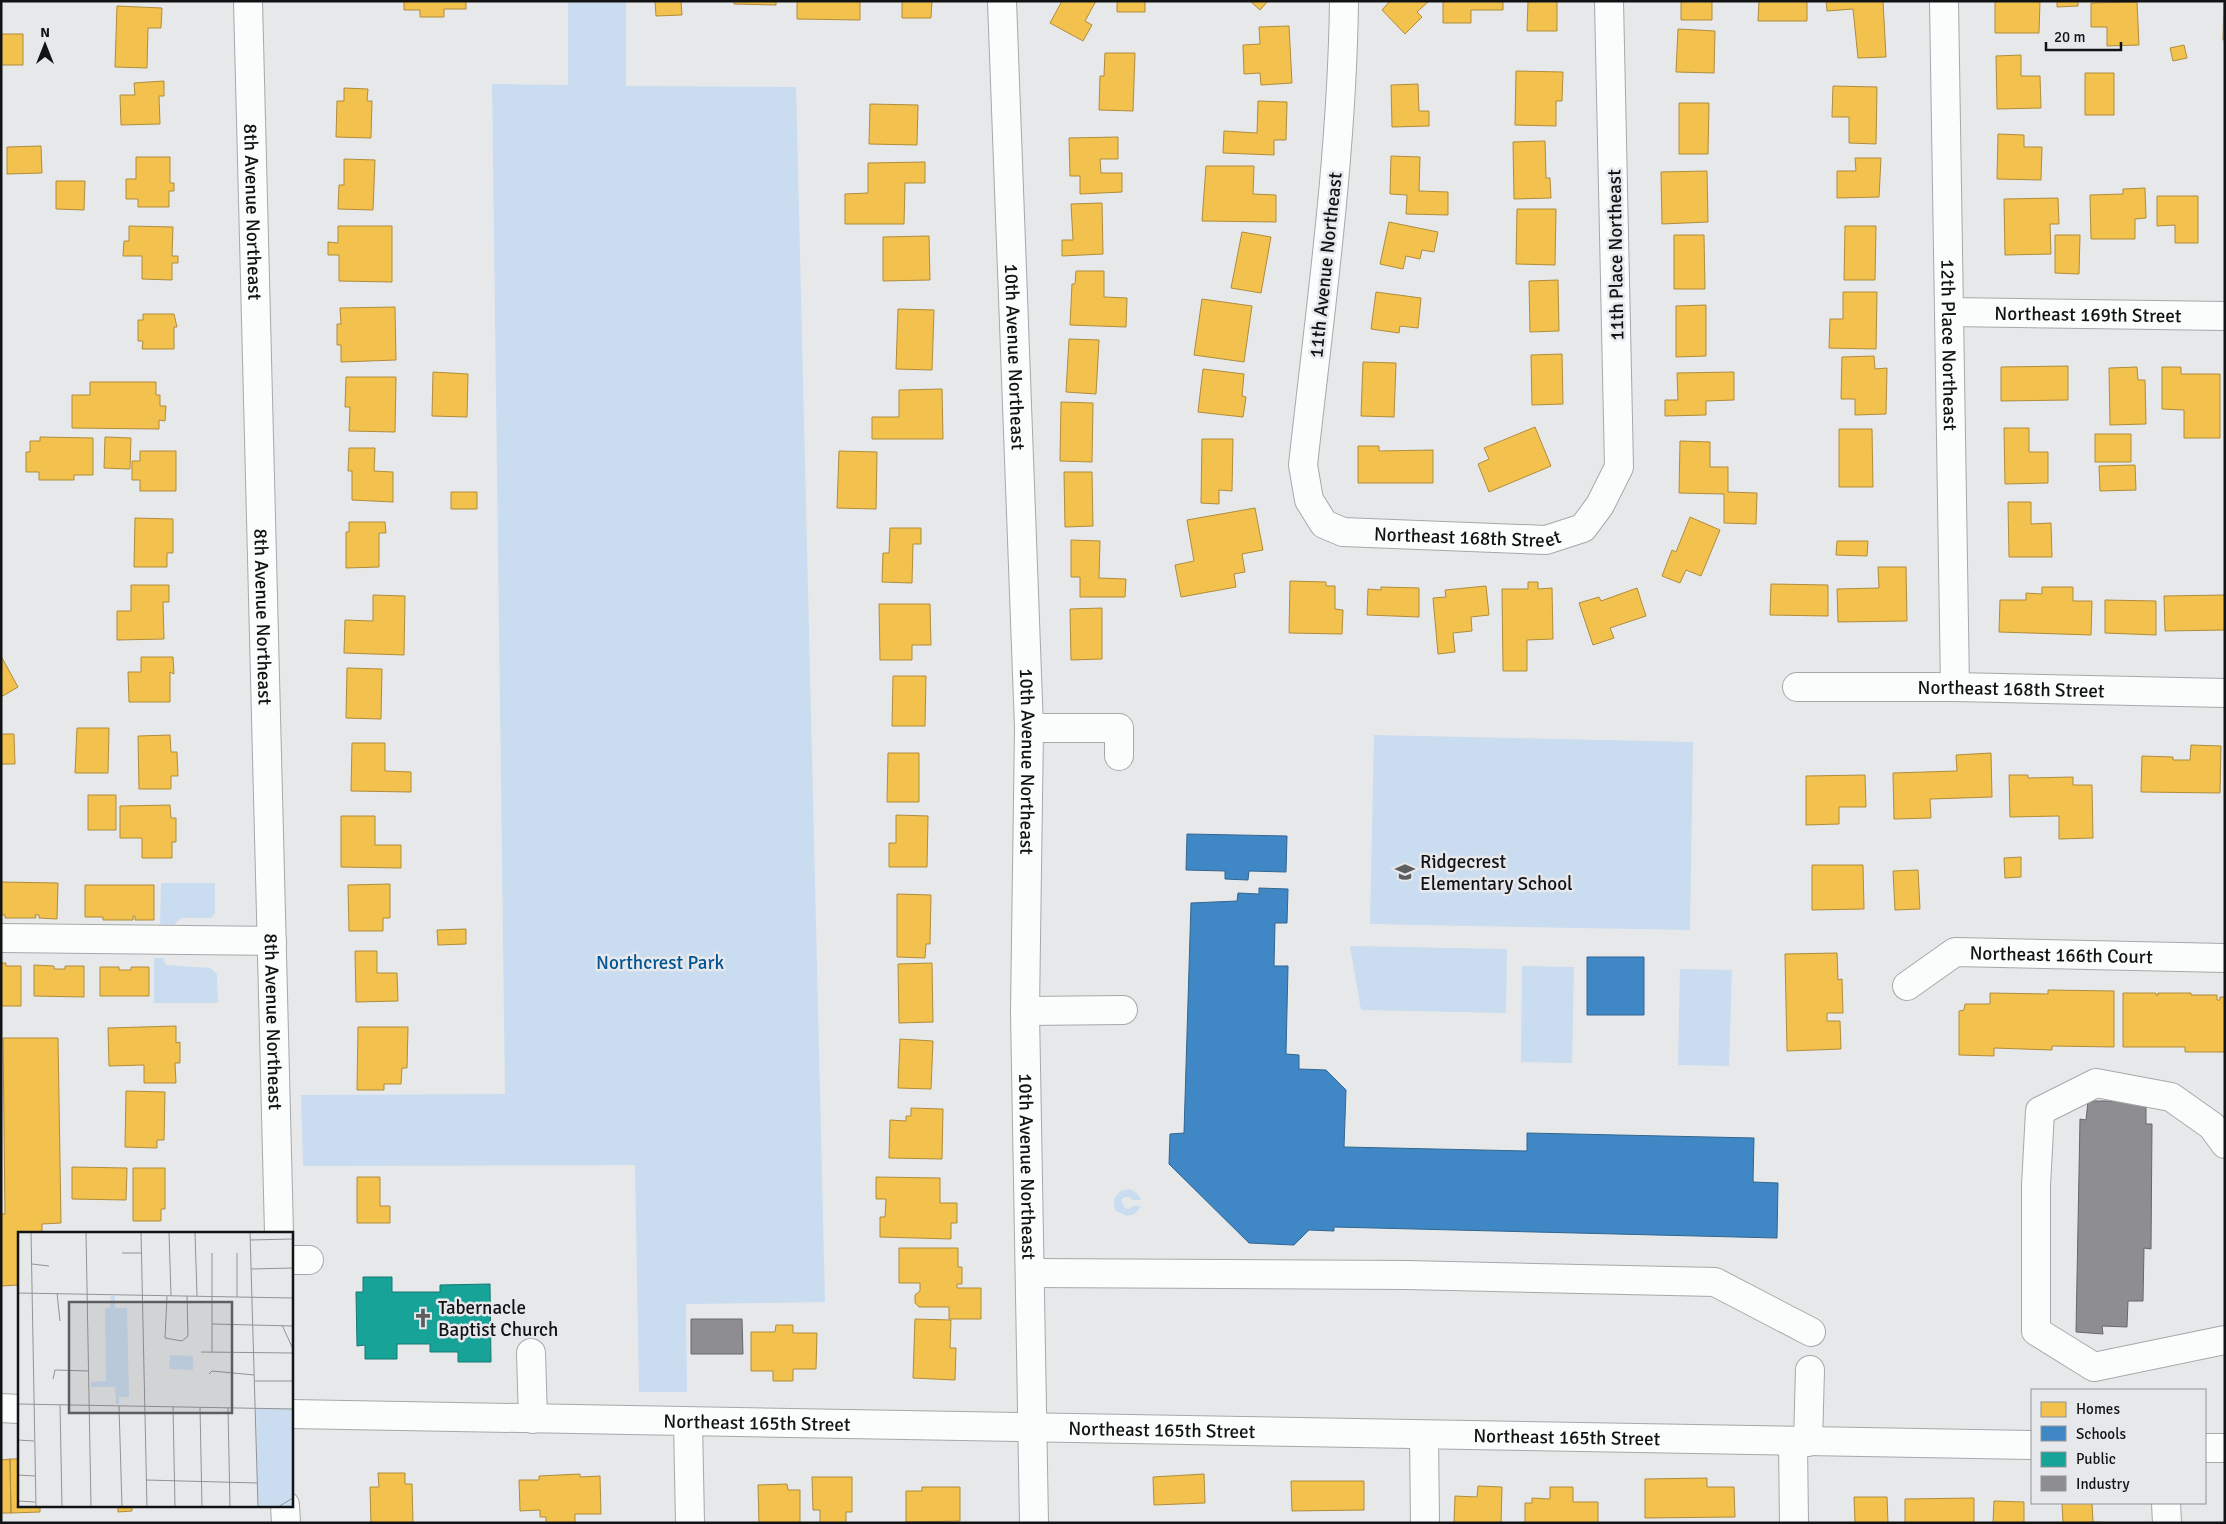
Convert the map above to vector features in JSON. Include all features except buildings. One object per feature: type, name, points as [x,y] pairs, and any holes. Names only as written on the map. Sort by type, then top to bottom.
[{"type":"street","name":"8th Avenue Northeast","points":[[248,1],[279,1232]]},
{"type":"street","name":"10th Avenue Northeast","points":[[1002,1],[1029,728],[1024,1011],[1031,1273],[1034,1523]]},
{"type":"street","name":"11th Avenue Northeast","points":[[1324,524],[1309,500],[1303,465],[1335,168],[1343,64],[1344,1]]},
{"type":"street","name":"11th Place Northeast","points":[[1600,505],[1619,467],[1609,1]]},
{"type":"street","name":"12th Place Northeast","points":[[1944,1],[1955,687]]},
{"type":"street","name":"Northeast 169th Street","points":[[1950,312],[2225,316]]},
{"type":"street","name":"Northeast 168th Street","points":[[1324,524],[1343,532],[1546,540],[1583,528],[1600,505]]},
{"type":"street","name":"Northeast 168th Street","points":[[1797,688],[1955,687],[2225,693]]},
{"type":"street","points":[[1029,728],[1119,728],[1119,756]]},
{"type":"street","points":[[1,938],[272,941]]},
{"type":"street","name":"Northeast 166th Court","points":[[1907,986],[1955,952],[2225,958]]},
{"type":"street","points":[[1024,1011],[1123,1010]]},
{"type":"street","points":[[2225,1144],[2212,1126],[2171,1097],[2096,1084],[2040,1111],[2036,1186],[2036,1332],[2095,1379],[2225,1340]]},
{"type":"street","points":[[1031,1273],[1407,1275],[1715,1282],[1810,1332]]},
{"type":"street","points":[[531,1353],[533,1419]]},
{"type":"street","points":[[1794,1523],[1800,1442],[1810,1370]]},
{"type":"street","points":[[1,1408],[18,1409]]},
{"type":"street","name":"Northeast 165th Street","points":[[292,1414],[2031,1445]]},
{"type":"street","points":[[688,1422],[690,1523]]},
{"type":"street","points":[[1424,1435],[1424,1523]]},
{"type":"street","points":[[2206,1448],[2225,1448]]},
{"type":"street","points":[[2166,1504],[2167,1523]]},
{"type":"street","points":[[286,1506],[286,1523]]},
{"type":"green space","name":"Northcrest Park","points":[[568,1],[626,1],[626,86],[796,87],[825,1302],[686,1304],[687,1392],[639,1392],[635,1165],[303,1166],[301,1095],[505,1094],[492,84],[568,85]]},
{"type":"green space","points":[[1374,735],[1693,742],[1690,930],[1370,924]]},
{"type":"green space","points":[[161,883],[215,883],[215,913],[211,918],[181,918],[174,925],[160,924]]},
{"type":"green space","points":[[1350,946],[1507,949],[1506,1013],[1361,1010]]},
{"type":"green space","points":[[154,958],[163,958],[166,965],[210,968],[217,974],[218,1003],[154,1003]]},
{"type":"green space","points":[[1522,966],[1574,967],[1572,1063],[1521,1062]]},
{"type":"green space","points":[[1680,969],[1732,970],[1729,1066],[1678,1065]]},
{"type":"green space","points":[[1130,1189],[1138,1194],[1141,1200],[1125,1197],[1121,1200],[1125,1208],[1141,1206],[1135,1214],[1127,1216],[1116,1211],[1114,1202],[1115,1197],[1121,1191]]},
{"type":"place","name":"Ridgecrest Elementary School","points":[[1405,872]]},
{"type":"place","name":"Tabernacle Baptist Church","points":[[423,1318]]}]
